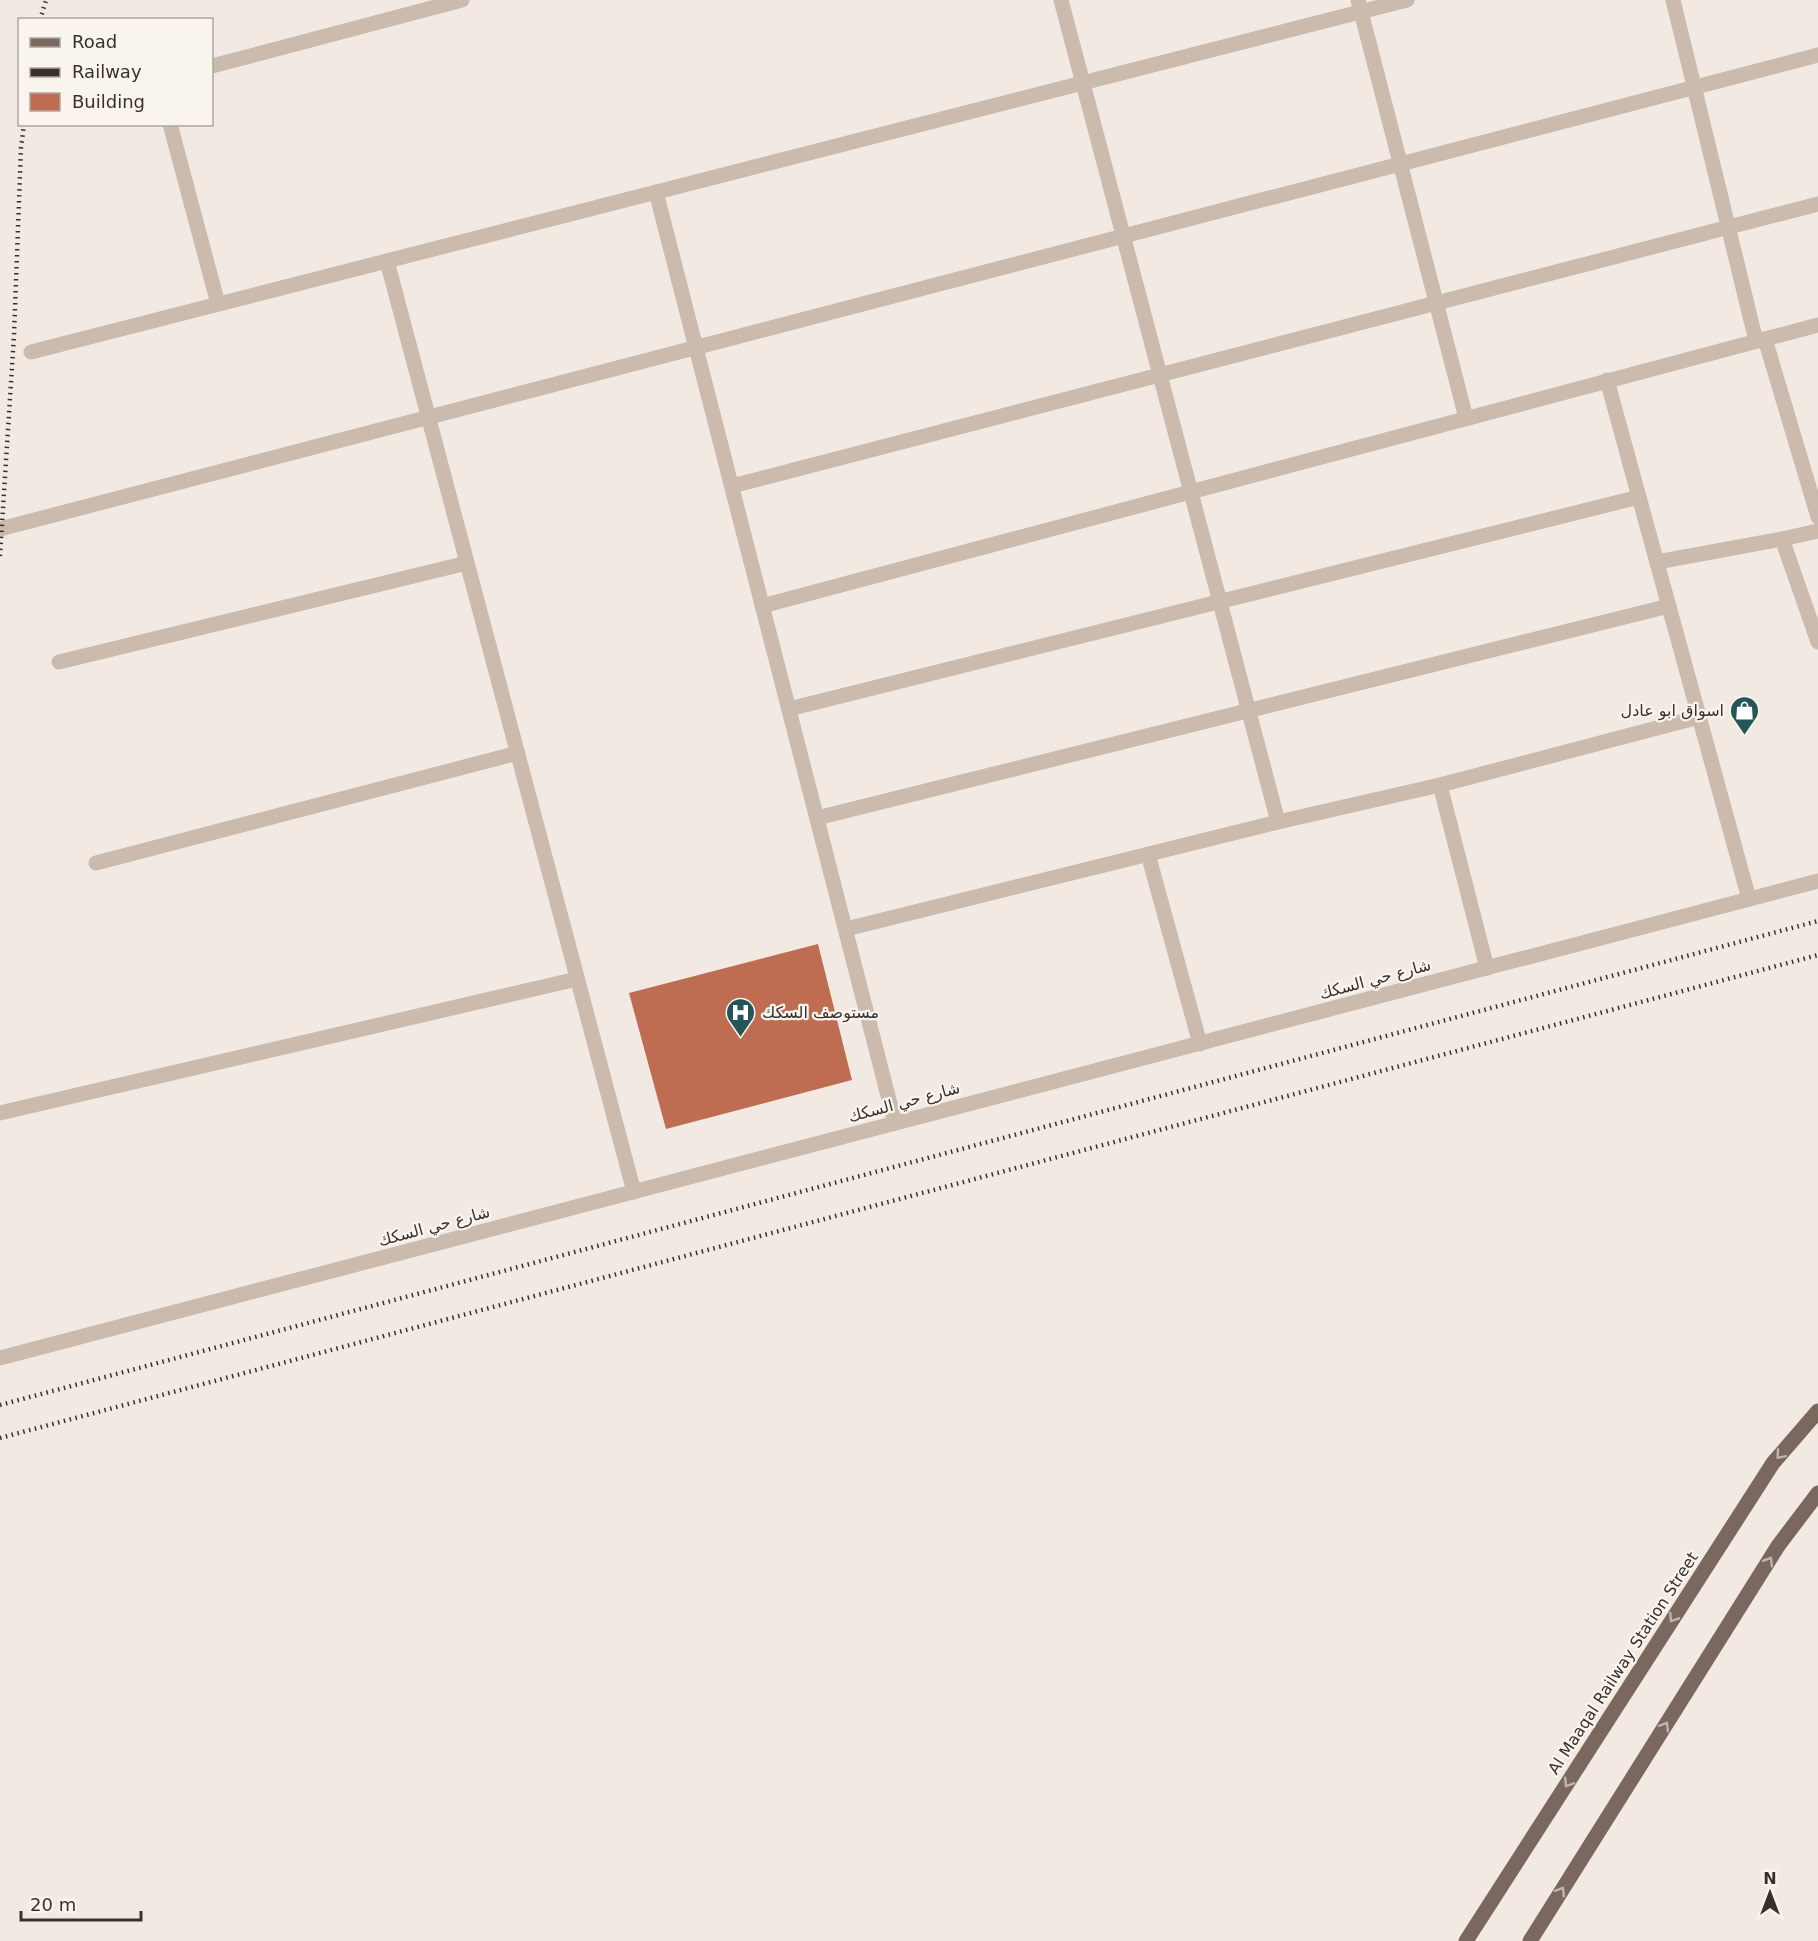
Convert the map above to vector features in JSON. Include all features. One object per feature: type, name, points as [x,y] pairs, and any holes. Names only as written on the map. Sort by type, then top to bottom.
[{"type":"main road","name":"Al Maaqal Railway Station Street","points":[[1466,1941],[1773,1463],[1818,1411]]},
{"type":"main road","points":[[1530,1941],[1778,1546],[1818,1493]]},
{"type":"street","points":[[213,66],[462,0]]},
{"type":"street","points":[[1062,0],[1278,822]]},
{"type":"street","points":[[31,352],[1083,83],[1359,6],[1407,0]]},
{"type":"street","points":[[1673,0],[1728,228],[1760,340],[1818,517]]},
{"type":"street","points":[[1359,6],[1466,418]]},
{"type":"street","points":[[0,529],[1818,55]]},
{"type":"street","points":[[171,126],[218,304]]},
{"type":"street","points":[[656,192],[896,1123]]},
{"type":"street","points":[[732,486],[1818,204]]},
{"type":"street","points":[[387,261],[634,1192]]},
{"type":"street","points":[[762,606],[1818,325]]},
{"type":"street","points":[[1607,380],[1749,899]]},
{"type":"street","points":[[789,709],[1639,497]]},
{"type":"street","points":[[1657,562],[1818,531]]},
{"type":"street","points":[[1782,539],[1818,642]]},
{"type":"street","points":[[59,662],[467,563]]},
{"type":"street","points":[[817,818],[1669,606]]},
{"type":"street","points":[[846,929],[1278,822],[1440,785],[1699,717]]},
{"type":"street","points":[[96,863],[518,753]]},
{"type":"street","points":[[1440,785],[1487,968]]},
{"type":"street","points":[[1148,854],[1200,1044]]},
{"type":"street","name":"شارع حي السكك","points":[[0,1358],[1818,881]]},
{"type":"street","points":[[0,1113],[577,979]]},
{"type":"building","name":"مستوصف السكك","points":[[818,944],[852,1080],[666,1129],[629,993]]},
{"type":"railway","points":[[41,18],[46,0]]},
{"type":"railway","points":[[0,556],[24,126]]},
{"type":"railway","points":[[0,1405],[1818,921]]},
{"type":"railway","points":[[0,1438],[1818,955]]},
{"type":"place","name":"اسواق ابو عادل","points":[[1745,736]]},
{"type":"place","name":"مستوصف السكك","points":[[741,1038]]}]
